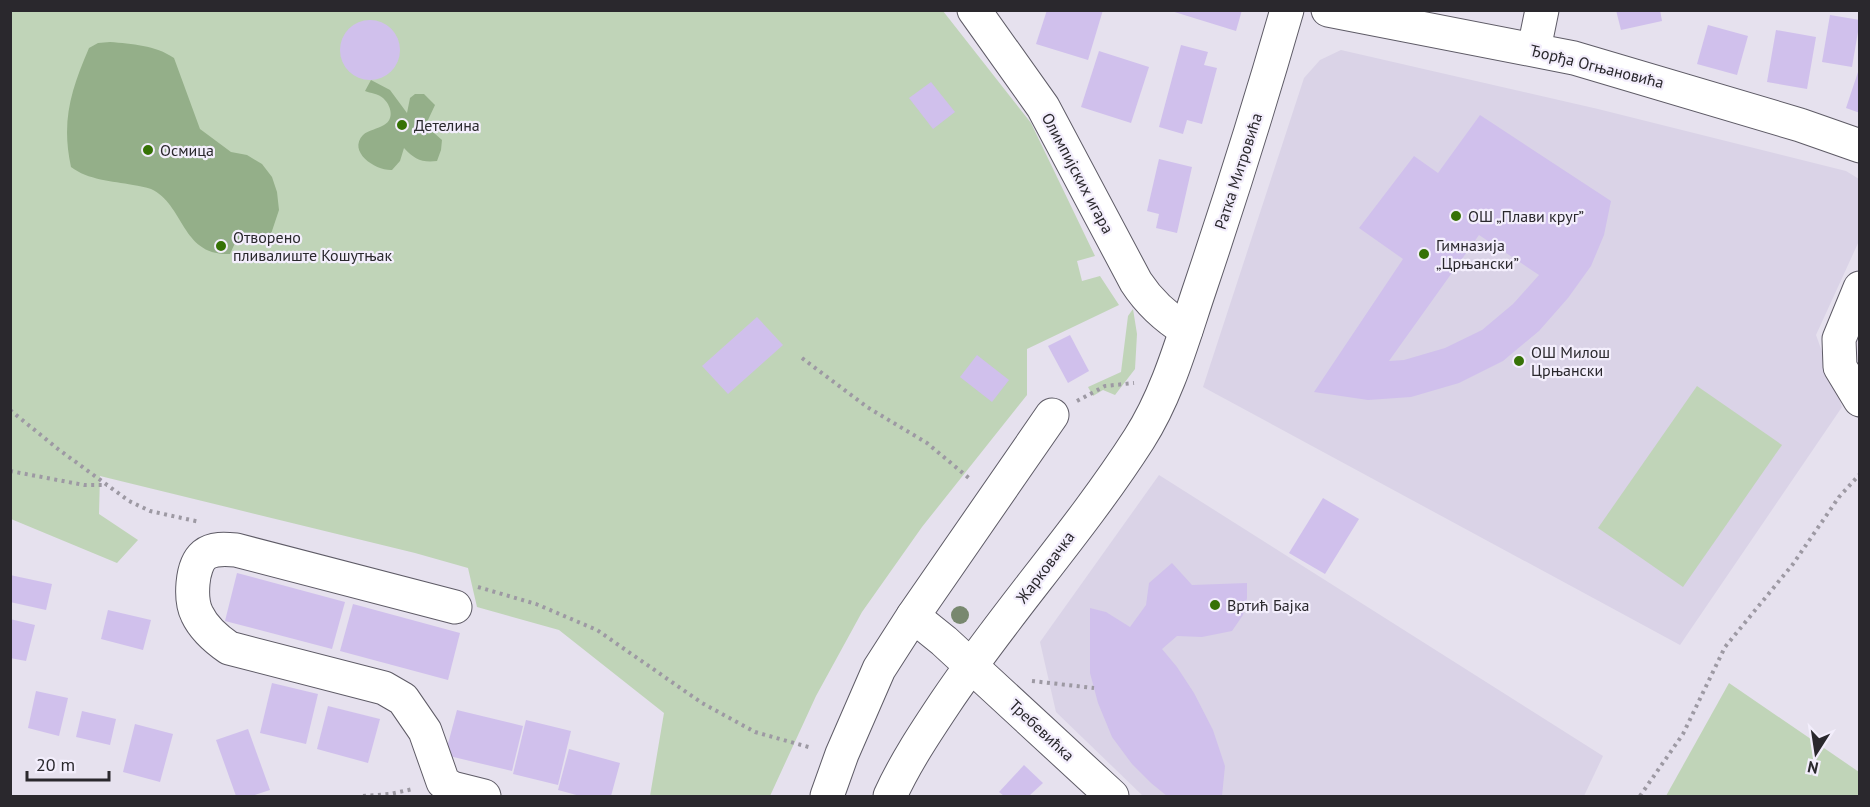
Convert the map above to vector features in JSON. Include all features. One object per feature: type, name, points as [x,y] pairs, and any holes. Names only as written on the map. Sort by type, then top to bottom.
[{"type":"street","name":"Олимпијских игара","points":[[974,10],[1043,107],[1136,282],[1158,309],[1186,330]]},
{"type":"street","name":"Ратка Митровића","points":[[1186,330],[1240,166],[1287,10]]},
{"type":"street","name":"Ђорђа Огњановића","points":[[1328,10],[1574,58],[1800,125],[1860,146]]},
{"type":"street","points":[[1534,49],[1542,10]]},
{"type":"street","points":[[1860,288],[1839,339],[1840,367],[1860,400]]},
{"type":"street","name":"Жарковачка","points":[[890,796],[915,749],[970,665],[1140,439],[1169,377],[1186,330]]},
{"type":"street","points":[[827,796],[842,754],[879,669],[1052,415]]},
{"type":"street","points":[[462,596],[220,548],[203,556],[194,573],[192,596],[196,612],[204,625],[216,639],[230,648],[384,687],[403,699],[425,731],[443,782],[452,788],[484,796]]},
{"type":"street","name":"Требевићка","points":[[913,616],[970,665],[1112,796]]},
{"type":"path","points":[[802,358],[867,407],[927,443],[995,498]]},
{"type":"path","points":[[1052,415],[1105,386],[1138,382]]},
{"type":"path","points":[[10,410],[129,501],[150,511],[206,523]]},
{"type":"path","points":[[10,471],[84,485],[108,485]]},
{"type":"path","points":[[1640,796],[1683,734],[1725,647],[1793,564],[1839,497],[1860,474]]},
{"type":"path","points":[[462,596],[536,604],[597,630],[702,703],[755,732],[796,745],[842,754]]},
{"type":"path","points":[[1029,681],[1094,688]]},
{"type":"path","points":[[363,796],[390,794],[443,782]]},
{"type":"shaded area","points":[[10,11],[943,11],[1031,123],[1095,256],[1077,261],[1082,281],[1100,276],[1119,305],[1027,349],[1027,395],[922,527],[862,612],[816,696],[770,796],[650,796],[664,713],[559,630],[477,607],[468,568],[100,476],[99,514],[138,540],[117,563],[11,519]]},
{"type":"shaded area","name":"Осмица","points":[[110,42],[151,48],[174,58],[200,129],[231,152],[247,155],[262,164],[272,177],[279,210],[271,234],[260,243],[249,240],[235,243],[230,254],[214,252],[202,247],[192,239],[171,206],[151,189],[93,177],[71,167],[67,135],[68,120],[77,78],[89,48],[98,43]]},
{"type":"shaded area","name":"ОШ Милош Црњански","points":[[1341,50],[1598,109],[1846,171],[1859,179],[1859,241],[1816,335],[1842,407],[1680,645],[1203,387],[1304,78],[1320,60]]},
{"type":"shaded area","name":"Детелина","points":[[371,80],[390,90],[407,113],[410,98],[415,94],[424,94],[435,105],[428,120],[420,126],[426,126],[442,140],[437,161],[419,159],[404,148],[400,161],[392,170],[372,164],[361,154],[359,141],[363,135],[384,125],[391,116],[390,108],[383,98],[365,91]]},
{"type":"shaded area","points":[[1133,309],[1137,334],[1135,369],[1115,395],[1103,390],[1093,396],[1088,387],[1121,372],[1128,316]]},
{"type":"shaded area","points":[[1697,386],[1782,445],[1683,587],[1598,528]]},
{"type":"shaded area","name":"Вртић Бајка","points":[[1159,475],[1603,756],[1584,796],[1143,796],[1056,712],[1040,642]]},
{"type":"shaded area","points":[[1729,683],[1859,772],[1859,796],[1666,796]]},
{"type":"building","points":[[1047,10],[1103,10],[1088,60],[1036,44]]},
{"type":"building","points":[[1168,10],[1242,10],[1236,31]]},
{"type":"building","points":[[1616,10],[1660,10],[1662,21],[1621,30]]},
{"type":"building","points":[[1830,15],[1860,20],[1852,67],[1822,62]]},
{"type":"building","points":[[370,20],[391,29],[400,50],[391,71],[370,80],[349,71],[340,50],[349,29]]},
{"type":"building","points":[[1708,25],[1748,36],[1737,75],[1697,64]]},
{"type":"building","points":[[1776,30],[1816,37],[1807,89],[1767,82]]},
{"type":"building","points":[[1181,45],[1208,52],[1204,65],[1217,68],[1202,124],[1187,120],[1183,134],[1159,127]]},
{"type":"building","points":[[1099,51],[1149,67],[1131,123],[1081,107]]},
{"type":"building","points":[[1860,69],[1860,113],[1846,108]]},
{"type":"building","points":[[931,82],[955,112],[933,129],[909,98]]},
{"type":"building","points":[[1480,115],[1611,201],[1604,235],[1591,266],[1568,298],[1539,331],[1503,361],[1459,383],[1411,397],[1368,400],[1314,392],[1403,259],[1359,228],[1414,156],[1438,173]],"holes":[[[1479,235],[1539,275],[1513,304],[1482,330],[1445,348],[1404,360],[1389,361]]]},
{"type":"building","points":[[1159,159],[1192,167],[1177,233],[1156,228],[1159,214],[1147,211]]},
{"type":"building","points":[[757,317],[783,345],[728,394],[702,366]]},
{"type":"building","points":[[1070,335],[1089,371],[1068,383],[1048,346]]},
{"type":"building","points":[[977,355],[1009,380],[992,402],[960,377]]},
{"type":"building","points":[[1323,498],[1359,519],[1325,574],[1289,553]]},
{"type":"building","points":[[1172,563],[1192,585],[1247,583],[1247,598],[1243,615],[1232,631],[1202,637],[1177,636],[1162,649],[1194,693],[1213,730],[1225,766],[1222,796],[1167,796],[1151,783],[1132,764],[1112,737],[1098,703],[1090,673],[1090,608],[1106,612],[1130,627],[1146,605],[1149,583]]},
{"type":"building","points":[[237,573],[345,602],[332,649],[225,621]]},
{"type":"building","points":[[10,575],[52,584],[46,610],[10,602]]},
{"type":"building","points":[[353,604],[460,633],[448,680],[340,651]]},
{"type":"building","points":[[108,610],[151,620],[143,650],[101,639]]},
{"type":"building","points":[[10,619],[35,625],[26,661],[10,658]]},
{"type":"building","points":[[272,683],[318,694],[306,744],[260,733]]},
{"type":"building","points":[[36,691],[68,698],[59,736],[28,728]]},
{"type":"building","points":[[328,706],[380,719],[368,763],[317,749]]},
{"type":"building","points":[[457,710],[523,726],[512,771],[445,755]]},
{"type":"building","points":[[82,711],[116,719],[110,745],[76,737]]},
{"type":"building","points":[[526,720],[571,731],[558,785],[513,774]]},
{"type":"building","points":[[135,724],[173,734],[160,782],[123,772]]},
{"type":"building","points":[[248,729],[270,790],[252,796],[236,796],[216,740]]},
{"type":"building","points":[[569,749],[620,763],[611,796],[580,796],[558,790]]},
{"type":"building","points":[[1024,765],[1043,783],[1029,796],[1004,796],[999,792]]},
{"type":"place","name":"Детелина","points":[[402,125]]},
{"type":"place","name":"Осмица","points":[[148,150]]},
{"type":"place","name":"ОШ „Плави круг”","points":[[1456,216]]},
{"type":"place","name":"Отворено пливалиште Кошутњак","points":[[221,246]]},
{"type":"place","name":"Гимназија „Црњански”","points":[[1424,254]]},
{"type":"place","name":"ОШ Милош Црњански","points":[[1519,361]]},
{"type":"place","name":"Вртић Бајка","points":[[1215,605]]}]
